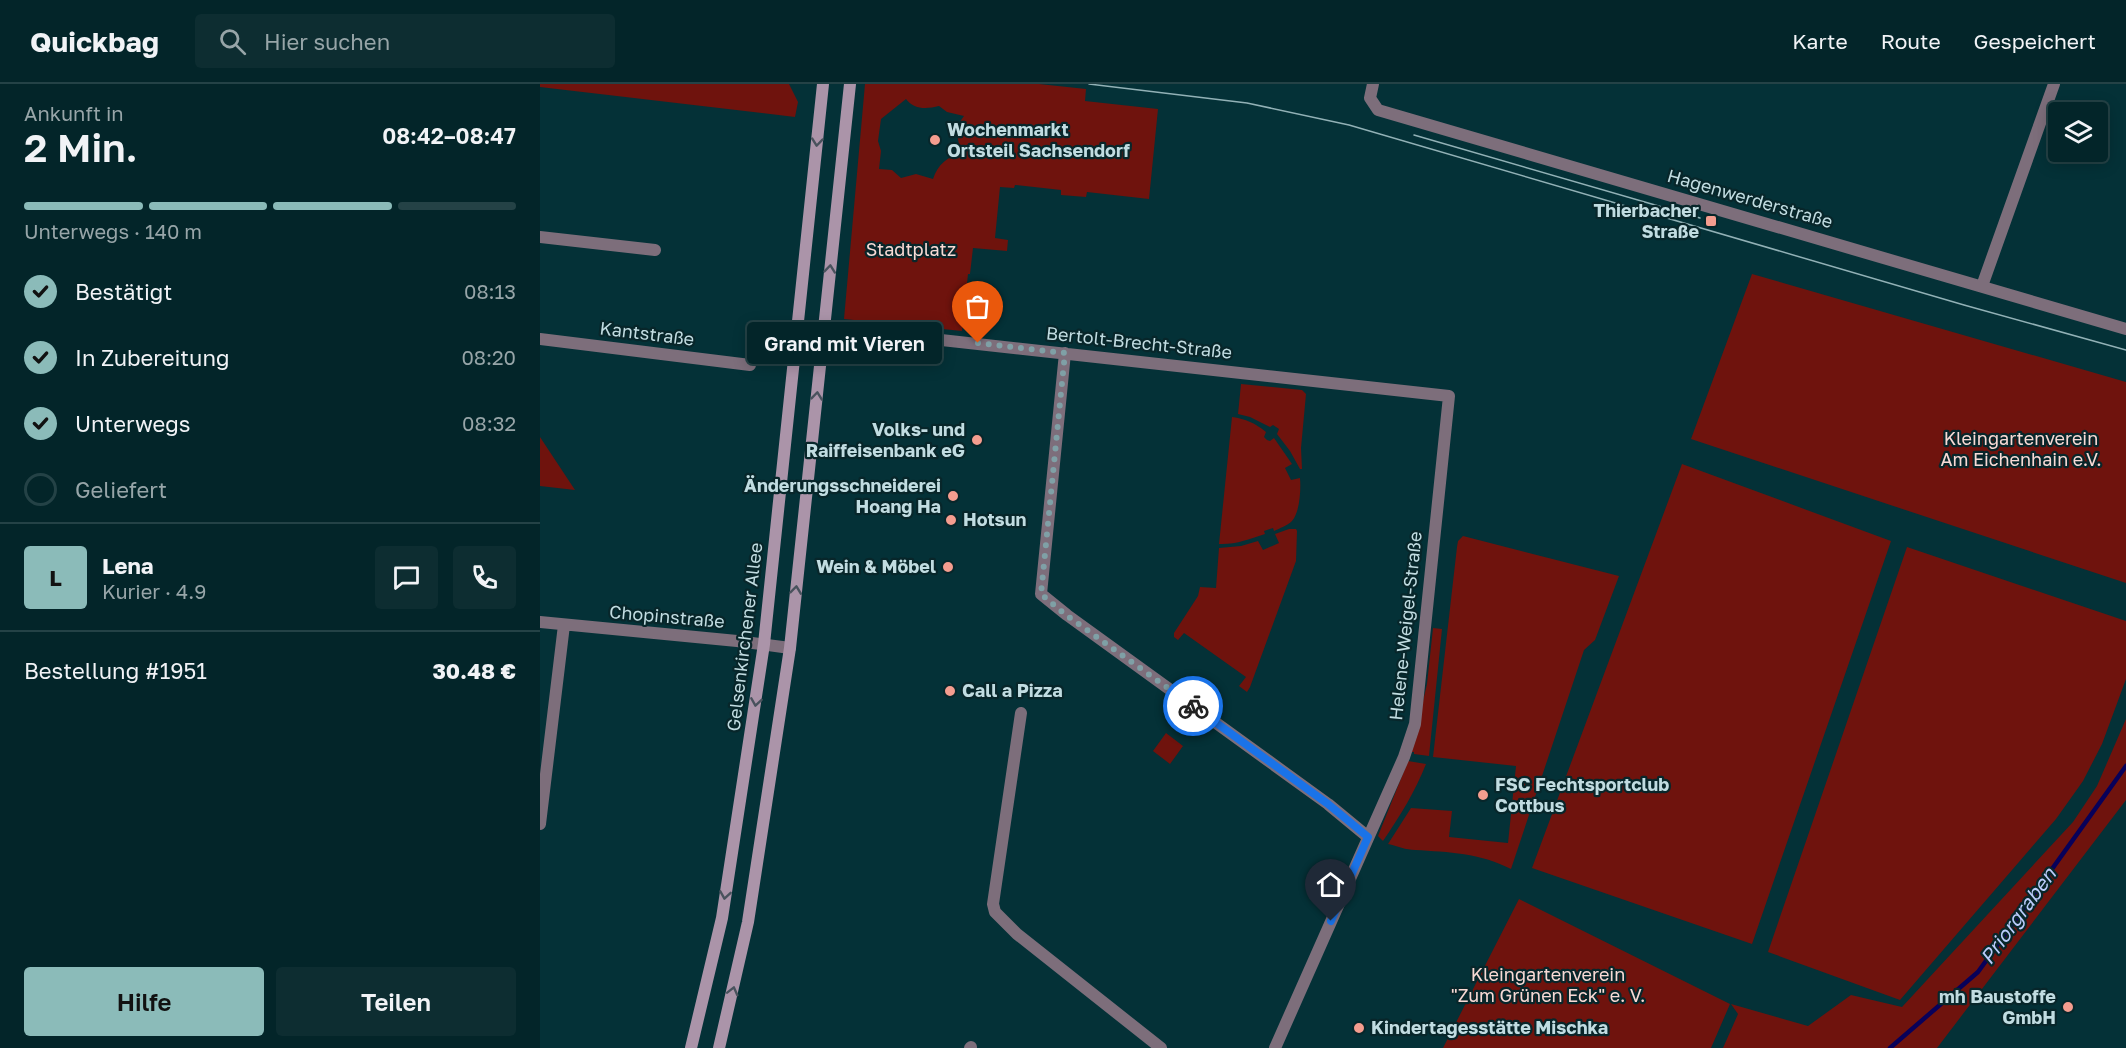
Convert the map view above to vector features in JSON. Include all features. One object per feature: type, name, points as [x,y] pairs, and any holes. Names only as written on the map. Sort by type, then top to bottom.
[{"type":"main road","name":"Gelsenkirchener Allee","points":[[690,1048],[722,918],[764,644],[823,84]]},
{"type":"main road","points":[[718,1048],[747,922],[790,648],[850,84]]},
{"type":"street","name":"Hagenwerderstraße","points":[[1373,84],[1370,98],[1378,110],[2126,329]]},
{"type":"street","points":[[1982,286],[2054,84]]},
{"type":"street","points":[[540,237],[655,250]]},
{"type":"street","name":"Bertolt-Brecht-Straße","points":[[824,327],[1449,396]]},
{"type":"street","name":"Kantstraße","points":[[540,339],[750,365]]},
{"type":"street","points":[[1065,353],[1041,594],[1066,615],[1328,804],[1368,837]]},
{"type":"street","name":"Helene-Weigel-Straße","points":[[1275,1048],[1404,757],[1415,724],[1449,396]]},
{"type":"street","name":"Chopinstraße","points":[[540,622],[790,648]]},
{"type":"street","points":[[540,824],[564,625]]},
{"type":"street","points":[[1021,713],[994,897],[995,912],[1017,934],[1161,1048]]},
{"type":"green space","points":[[540,84],[789,84],[798,102],[795,117],[540,87]]},
{"type":"green space","name":"Stadtplatz","points":[[865,84],[1039,84],[1086,89],[1085,101],[1158,109],[1149,199],[1087,192],[1086,197],[1061,195],[1061,190],[1015,185],[1014,188],[1000,187],[995,238],[1008,240],[1007,251],[973,248],[962,331],[844,319]],"holes":[[[906,99],[909,103],[921,108],[939,106],[947,112],[964,116],[957,134],[962,153],[944,162],[933,179],[916,174],[901,178],[892,170],[879,169],[881,151],[878,141],[881,119]]]},
{"type":"green space","name":"Kleingartenverein Am Eichenhain e.V.","points":[[1752,274],[2126,382],[2126,583],[1691,439]]},
{"type":"green space","points":[[1241,384],[1302,390],[1306,394],[1301,448],[1302,469],[1277,434],[1279,429],[1238,414]]},
{"type":"green space","points":[[1232,417],[1258,426],[1266,432],[1264,437],[1267,440],[1274,438],[1292,464],[1285,468],[1291,480],[1300,478],[1300,494],[1295,517],[1288,524],[1274,531],[1273,528],[1264,531],[1265,534],[1248,540],[1219,544]]},
{"type":"green space","points":[[540,437],[575,490],[540,486]]},
{"type":"green space","points":[[1682,464],[1891,541],[1752,944],[1532,868]]},
{"type":"green space","points":[[1289,529],[1297,531],[1296,561],[1247,692],[1239,686],[1246,677],[1184,633],[1178,640],[1174,637],[1174,633],[1198,596],[1200,587],[1216,588],[1219,548],[1241,546],[1258,541],[1263,550],[1279,543],[1275,534]]},
{"type":"green space","points":[[1463,536],[1619,576],[1595,640],[1584,650],[1511,869],[1476,856],[1412,850],[1388,844],[1411,808],[1452,811],[1449,837],[1508,843],[1516,766],[1433,757],[1457,547],[1458,541]]},
{"type":"green space","points":[[1907,547],[2126,621],[2126,679],[2102,744],[2083,781],[2056,819],[1900,1000],[1768,952]]},
{"type":"green space","points":[[1433,628],[1442,629],[1429,756],[1411,752],[1427,684]]},
{"type":"green space","points":[[2126,719],[2126,800],[1937,1048],[1723,1048],[1738,1014],[1731,1004],[1808,1026],[1851,995],[1902,1007],[2073,822],[2097,786]]},
{"type":"green space","points":[[1166,733],[1183,746],[1170,764],[1153,751]]},
{"type":"green space","points":[[1408,761],[1426,764],[1407,804],[1383,841],[1378,836]]},
{"type":"green space","name":"Kleingartenverein \"Zum Grünen Eck\" e. V.","points":[[1519,899],[1730,1004],[1711,1048],[1443,1048]]},
{"type":"waterway","name":"Priorgraben","points":[[1890,1048],[1978,972],[2126,766]]},
{"type":"tram line","points":[[1089,84],[1247,103],[1349,125],[1964,305],[2126,350]]},
{"type":"tram line","points":[[1414,135],[1700,218]]},
{"type":"way so far","points":[[978,343],[1065,353],[1041,594],[1066,615],[1193,706]]},
{"type":"place","name":"Wochenmarkt Ortsteil Sachsendorf","points":[[935,140]]},
{"type":"place","name":"Thierbacher Straße","points":[[1711,221]]},
{"type":"place","name":"Grand mit Vieren","points":[[978,343]]},
{"type":"place","name":"Volks- und Raiffeisenbank eG","points":[[977,440]]},
{"type":"place","name":"Änderungsschneiderei Hoang Ha","points":[[953,496]]},
{"type":"place","name":"Hotsun","points":[[951,520]]},
{"type":"place","name":"Wein & Möbel","points":[[948,567]]},
{"type":"place","name":"Call a Pizza","points":[[950,691]]},
{"type":"place","name":"FSC Fechtsportclub Cottbus","points":[[1483,795]]},
{"type":"place","name":"mh Baustoffe GmbH","points":[[2068,1007]]},
{"type":"place","name":"Kindertagesstätte Mischka","points":[[1359,1028]]},
{"type":"route","points":[[1193,706],[1328,804],[1368,837],[1331,921]]}]
